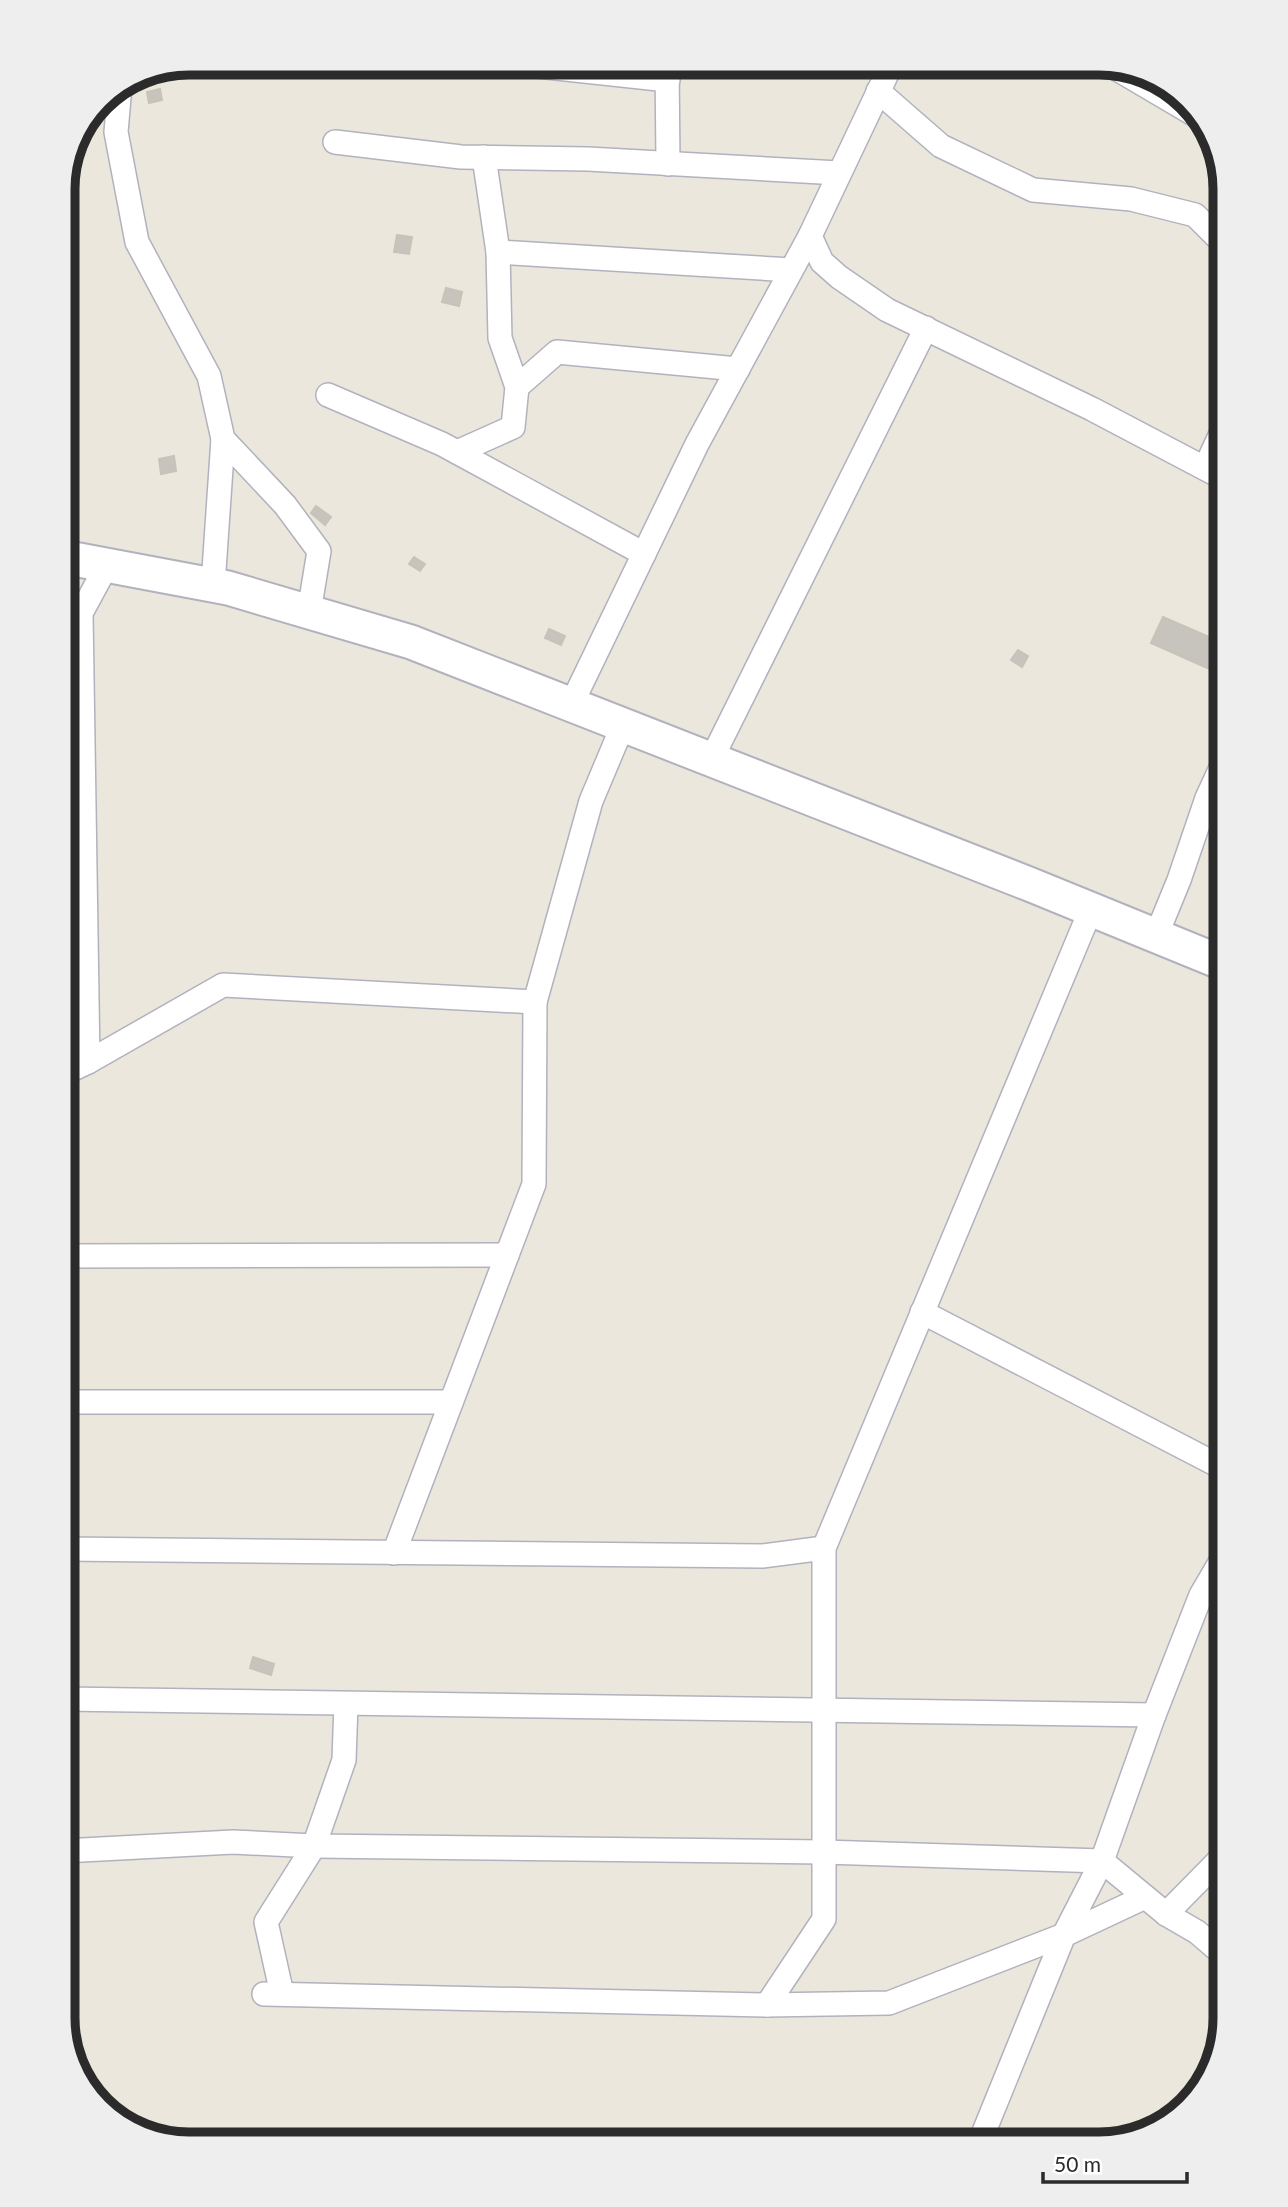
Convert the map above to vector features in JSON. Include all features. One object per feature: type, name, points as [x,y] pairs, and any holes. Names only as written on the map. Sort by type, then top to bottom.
[{"type":"street","points":[[667,75],[668,164]]},
{"type":"street","points":[[571,705],[697,444],[810,236],[886,75]]},
{"type":"street","points":[[1141,84],[1173,103]]},
{"type":"street","points":[[878,91],[941,146],[1033,190],[1131,199],[1195,215],[1213,233]]},
{"type":"street","points":[[119,100],[116,132],[137,243],[209,376],[223,439],[213,585]]},
{"type":"street","points":[[335,142],[461,157],[588,159],[839,173]]},
{"type":"street","points":[[457,452],[513,427],[517,387],[500,338],[498,252],[484,157]]},
{"type":"street","points":[[810,236],[822,261],[839,277],[887,310],[1092,409],[1213,473]]},
{"type":"street","points":[[498,252],[791,270]]},
{"type":"street","points":[[711,760],[926,328]]},
{"type":"street","points":[[517,387],[557,352],[738,369]]},
{"type":"street","points":[[328,396],[442,444],[644,554]]},
{"type":"street","points":[[223,439],[285,505],[319,551],[309,612]]},
{"type":"street","points":[[75,559],[213,585],[411,642],[1213,959]]},
{"type":"street","points":[[88,1062],[82,613],[107,565]]},
{"type":"street","points":[[394,1553],[534,1184],[535,1002],[591,801],[623,725]]},
{"type":"street","points":[[1156,936],[1213,785]]},
{"type":"street","points":[[767,2005],[824,1919],[824,1548],[1091,909]]},
{"type":"street","points":[[75,1068],[223,985],[535,1002]]},
{"type":"street","points":[[75,1256],[507,1255]]},
{"type":"street","points":[[922,1311],[1213,1463]]},
{"type":"street","points":[[75,1402],[451,1402]]},
{"type":"street","points":[[75,1549],[762,1556],[824,1548]]},
{"type":"street","points":[[984,2132],[1064,1935],[1102,1861],[1154,1715],[1201,1595],[1213,1574]]},
{"type":"street","points":[[75,1699],[1154,1715]]},
{"type":"street","points":[[346,1703],[344,1760],[314,1846],[266,1922],[273,1994],[767,2005],[889,2003],[1064,1935],[1146,1897]]},
{"type":"street","points":[[75,1850],[233,1842],[314,1846],[824,1852],[1102,1861],[1166,1914],[1197,1932],[1213,1946]]},
{"type":"street","points":[[1166,1914],[1213,1866]]},
{"type":"building","points":[[160,89],[162,100],[149,103],[147,92]]},
{"type":"building","points":[[397,235],[412,237],[409,254],[394,252]]},
{"type":"building","points":[[446,288],[462,292],[459,306],[442,302]]},
{"type":"building","points":[[174,456],[176,471],[161,474],[159,459]]},
{"type":"building","points":[[316,506],[331,517],[325,525],[311,513]]},
{"type":"building","points":[[414,557],[425,564],[420,571],[409,564]]},
{"type":"building","points":[[1163,617],[1213,639],[1213,671],[1151,643]]},
{"type":"building","points":[[549,629],[565,636],[561,645],[545,638]]},
{"type":"building","points":[[1018,650],[1028,656],[1022,667],[1011,660]]},
{"type":"building","points":[[253,1657],[274,1664],[271,1675],[250,1668]]}]
